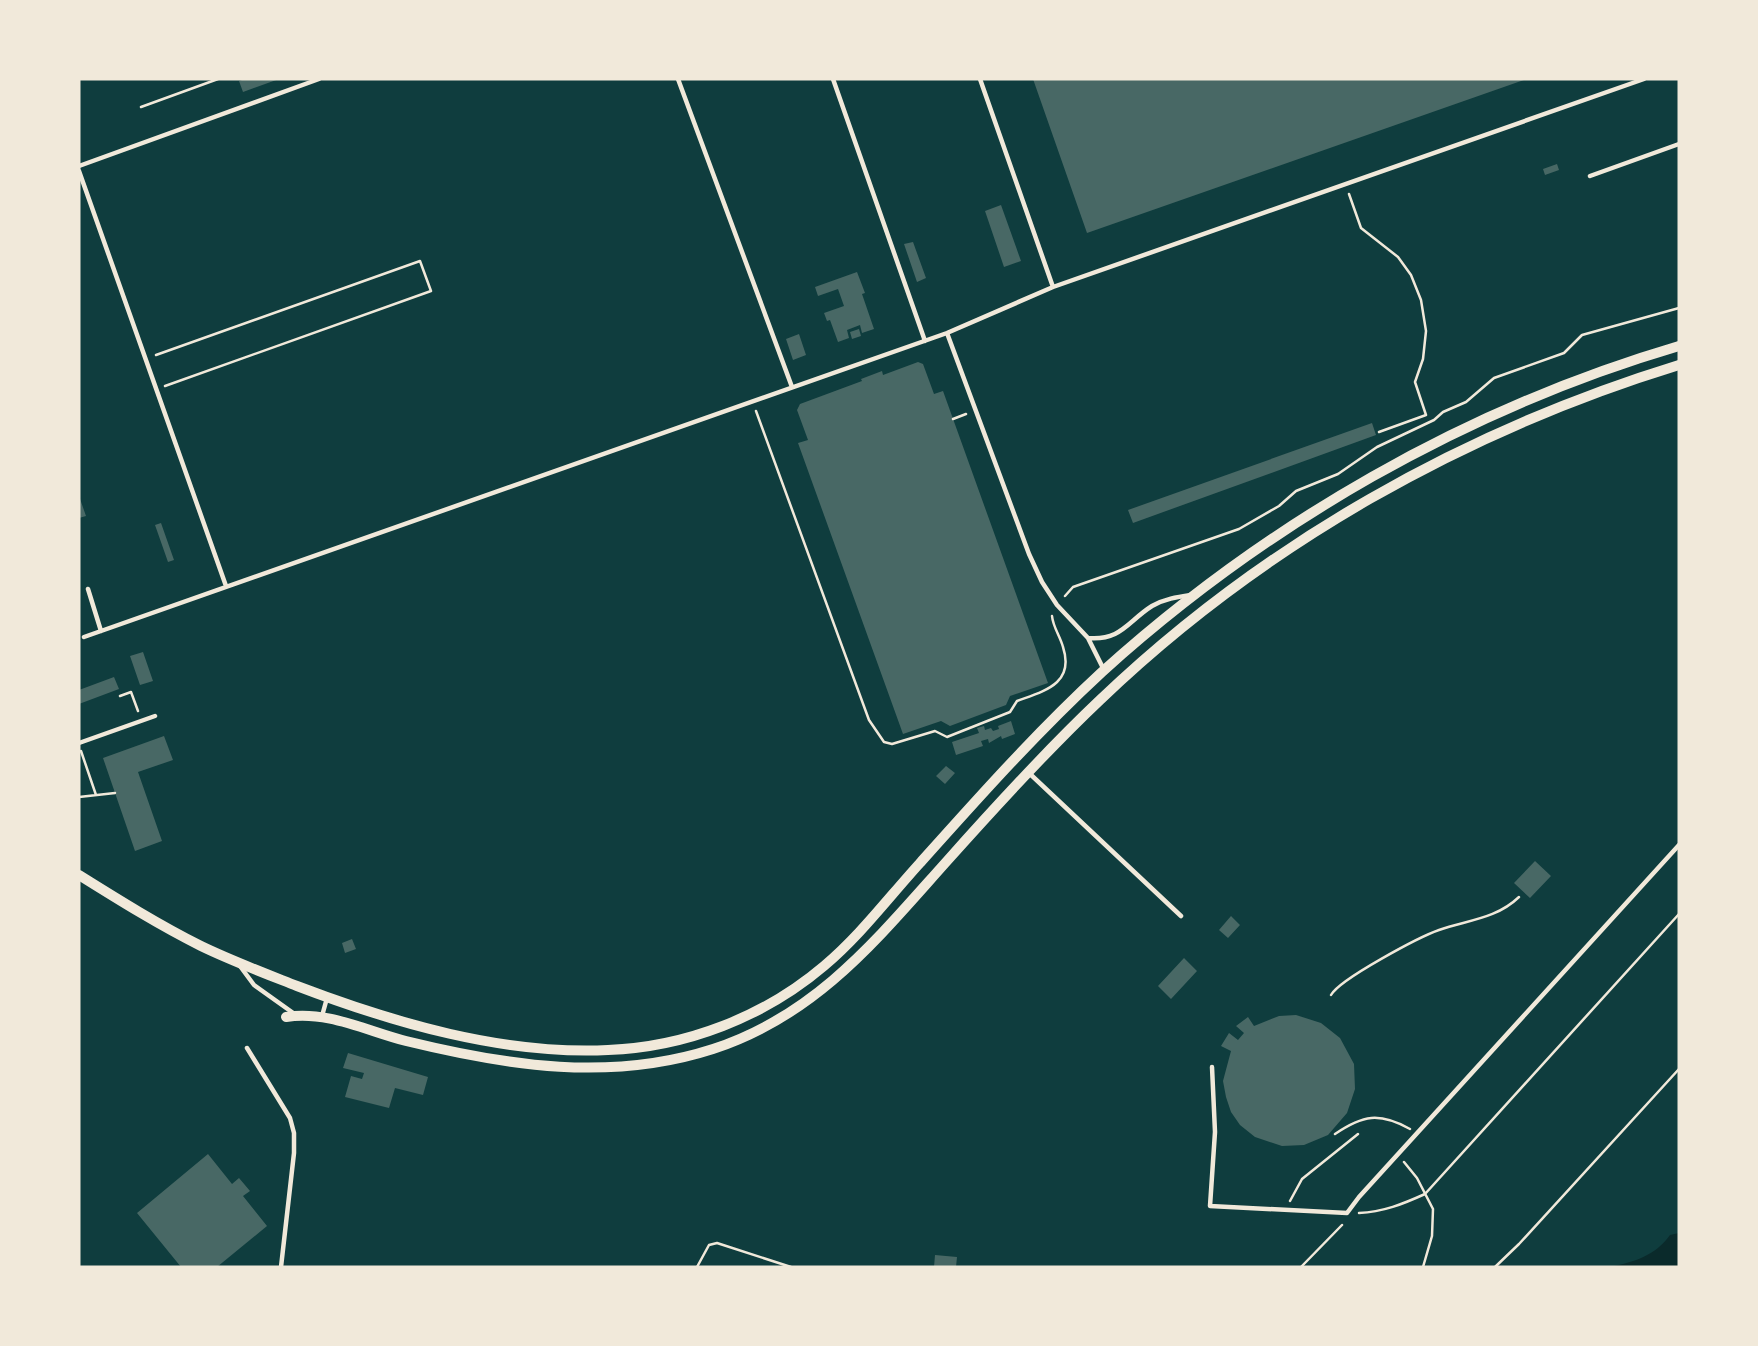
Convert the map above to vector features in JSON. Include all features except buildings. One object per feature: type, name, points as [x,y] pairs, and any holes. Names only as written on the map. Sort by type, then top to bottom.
[{"type":"street","points":[[79,875],[200,945],[237,962],[327,998],[431,1029],[561,1050],[609,1050],[684,1039],[740,1019],[796,988],[827,964],[1059,712],[1104,670],[1195,594],[1283,531],[1382,470],[1525,401],[1604,370],[1679,346]]},
{"type":"street","points":[[291,1016],[322,1017],[445,1050],[557,1068],[628,1068],[686,1057],[717,1048],[768,1026],[793,1012],[845,972],[1028,772],[1103,696],[1200,613],[1266,565],[1338,518],[1436,463],[1583,398],[1679,365]]},
{"type":"lane","points":[[226,586],[79,169],[319,79]]},
{"type":"lane","points":[[678,79],[792,387]]},
{"type":"lane","points":[[833,79],[925,341]]},
{"type":"lane","points":[[980,79],[1053,287]]},
{"type":"lane","points":[[84,637],[925,341],[1053,287],[1644,79]]},
{"type":"lane","points":[[1590,176],[1679,144]]},
{"type":"lane","points":[[947,333],[1029,554],[1042,582],[1057,605],[1088,638],[1104,670]]},
{"type":"lane","points":[[88,589],[101,631]]},
{"type":"lane","points":[[1088,638],[1103,639],[1115,635],[1161,601],[1195,594]]},
{"type":"lane","points":[[79,744],[155,716]]},
{"type":"lane","points":[[1028,772],[1181,916]]},
{"type":"lane","points":[[1212,1067],[1214,1132],[1210,1206],[1347,1213],[1679,845]]},
{"type":"lane","points":[[237,962],[254,985],[283,1004],[291,1016]]},
{"type":"lane","points":[[322,1017],[327,998]]},
{"type":"lane","points":[[247,1048],[290,1118],[294,1133],[281,1267]]},
{"type":"path","points":[[141,107],[218,79]]},
{"type":"path","points":[[1345,185],[1361,228],[1398,257],[1411,275],[1421,300],[1426,331],[1423,359],[1415,382],[1426,415],[1379,432]]},
{"type":"path","points":[[146,359],[419,261],[424,271],[431,291],[158,388]]},
{"type":"path","points":[[753,401],[869,720],[884,742],[892,744],[935,731],[947,737],[1010,712],[1017,701],[1048,690],[1056,684],[1066,669],[1066,658],[1051,618],[1057,605],[1073,587],[1239,529],[1279,506],[1296,491],[1338,474],[1377,447],[1434,421],[1443,412],[1466,402],[1494,378],[1563,353],[1582,335],[1679,308]]},
{"type":"path","points":[[953,419],[975,410]]},
{"type":"path","points":[[121,695],[131,692],[141,721]]},
{"type":"path","points":[[79,744],[96,795]]},
{"type":"path","points":[[79,797],[115,793]]},
{"type":"path","points":[[1331,995],[1343,982],[1425,936],[1506,909],[1519,897]]},
{"type":"path","points":[[1301,1267],[1338,1231],[1347,1213],[1376,1213],[1424,1194],[1679,914]]},
{"type":"path","points":[[1495,1267],[1679,1069]]},
{"type":"path","points":[[1335,1134],[1353,1121],[1367,1118],[1386,1118],[1419,1133]]},
{"type":"path","points":[[1287,1211],[1291,1197],[1302,1179],[1358,1134]]},
{"type":"path","points":[[1398,1156],[1417,1178],[1432,1204],[1432,1236],[1423,1267]]},
{"type":"path","points":[[697,1267],[709,1245],[718,1243],[791,1267]]},
{"type":"water","points":[[1679,1233],[1679,1267],[1610,1267],[1643,1257],[1658,1248],[1670,1235]]}]
